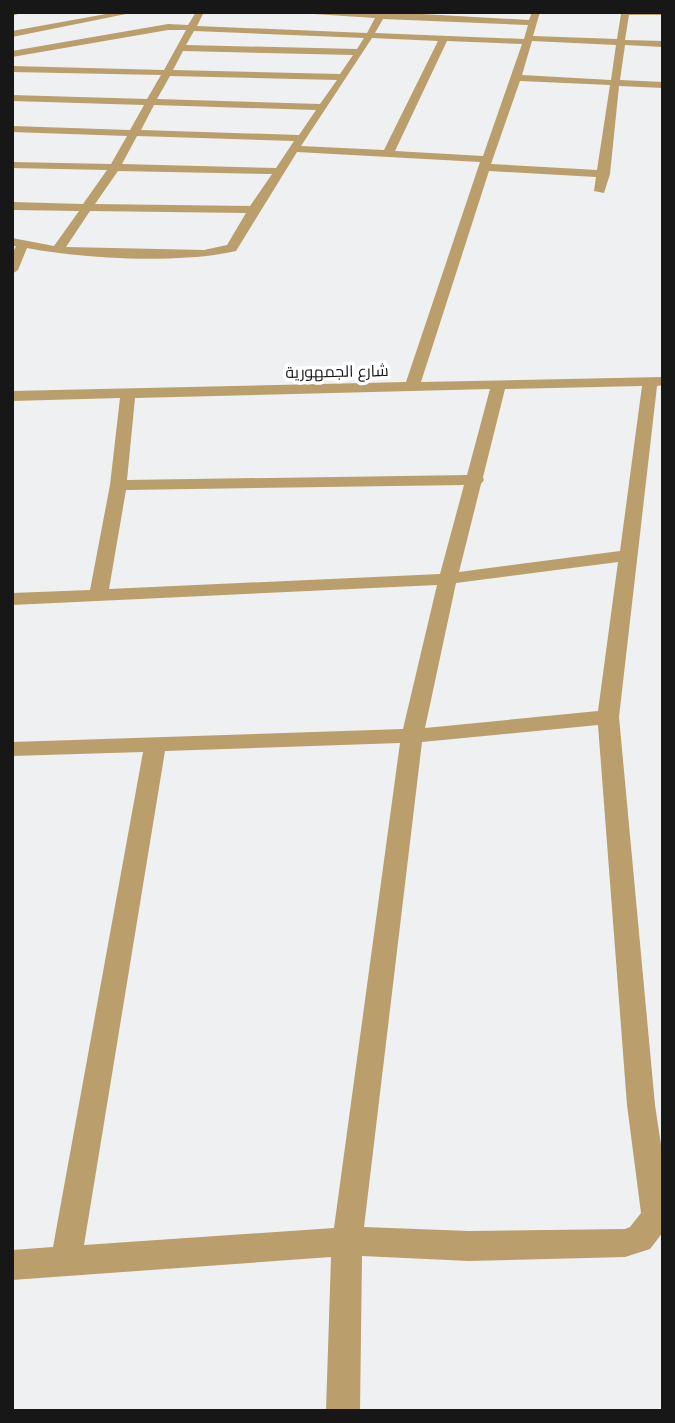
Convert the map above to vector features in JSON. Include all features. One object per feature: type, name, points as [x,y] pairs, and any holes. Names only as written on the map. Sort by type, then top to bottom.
[{"type":"street","points":[[16,13],[12,31],[132,12]]},
{"type":"street","points":[[57,250],[115,167],[200,12]]},
{"type":"street","points":[[286,12],[534,18],[517,78],[412,387]]},
{"type":"street","points":[[619,12],[663,13]]},
{"type":"street","points":[[600,191],[625,12]]},
{"type":"street","points":[[12,270],[18,243],[57,250],[215,254],[232,248],[252,211],[324,107],[382,15]]},
{"type":"street","points":[[12,54],[150,29],[193,27],[663,44]]},
{"type":"street","points":[[388,154],[444,38]]},
{"type":"street","points":[[182,48],[358,52]]},
{"type":"street","points":[[12,69],[342,77]]},
{"type":"street","points":[[517,78],[663,85]]},
{"type":"street","points":[[12,98],[324,107]]},
{"type":"street","points":[[12,129],[133,133],[298,144],[604,174]]},
{"type":"street","points":[[12,165],[280,171]]},
{"type":"street","points":[[12,206],[252,211]]},
{"type":"street","points":[[12,1265],[346,1241],[469,1246],[625,1243],[639,1239],[649,1228],[656,1215],[642,1105],[608,717],[627,555],[656,381]]},
{"type":"street","name":"شارع الجمهورية","points":[[12,396],[656,381]]},
{"type":"street","points":[[343,1411],[346,1241],[412,736],[448,579],[476,480],[498,386]]},
{"type":"street","points":[[98,596],[118,485],[128,394]]},
{"type":"street","points":[[118,485],[476,480]]},
{"type":"street","points":[[12,599],[448,579],[627,555]]},
{"type":"street","points":[[12,749],[412,736],[608,717]]},
{"type":"street","points":[[66,1260],[155,746]]}]
